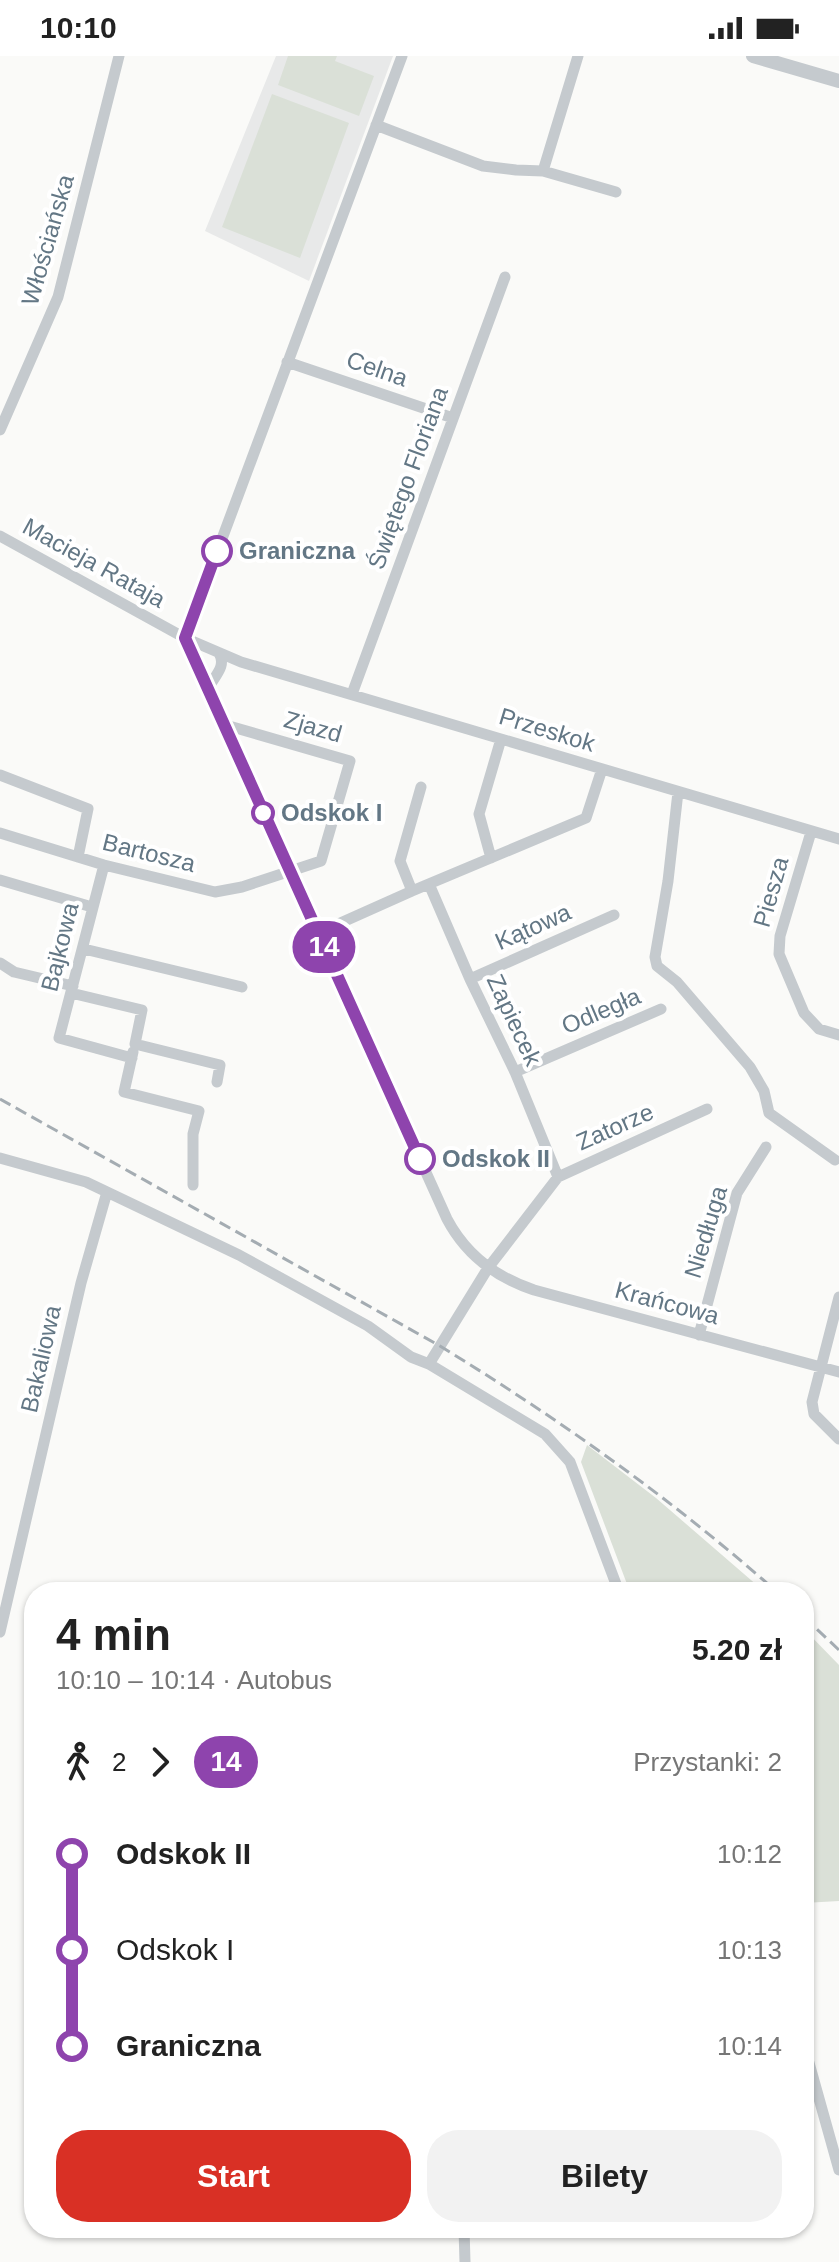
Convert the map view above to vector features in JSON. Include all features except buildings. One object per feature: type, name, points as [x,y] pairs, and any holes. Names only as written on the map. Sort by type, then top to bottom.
[{"type":"street","name":"Włościańska","points":[[0,430],[58,297],[119,56]]},
{"type":"street","points":[[241,662],[205,675],[197,667],[185,638],[402,56]]},
{"type":"street","points":[[543,171],[578,56]]},
{"type":"street","points":[[753,56],[839,81]]},
{"type":"street","points":[[376,125],[483,166],[543,171],[616,192]]},
{"type":"street","name":"Świętego Floriana","points":[[352,694],[505,277]]},
{"type":"street","name":"Celna","points":[[287,362],[453,418]]},
{"type":"street","name":"Macieja Rataja","points":[[0,536],[214,651]]},
{"type":"street","points":[[197,667],[201,651],[214,651],[223,661],[208,689]]},
{"type":"street","name":"Przeskok","points":[[214,651],[241,662],[839,839]]},
{"type":"street","name":"Krańcowa","points":[[197,667],[447,1219],[462,1243],[488,1268],[534,1290],[839,1372]]},
{"type":"street","name":"Zjazd","points":[[222,724],[350,761],[321,861],[289,871]]},
{"type":"street","points":[[491,858],[479,814],[501,739]]},
{"type":"street","points":[[318,933],[586,818],[602,769]]},
{"type":"street","points":[[0,775],[88,809],[78,857]]},
{"type":"street","points":[[412,891],[400,861],[421,787]]},
{"type":"street","points":[[678,792],[655,957],[657,966],[684,990],[750,1067],[764,1091],[769,1113],[835,1160]]},
{"type":"street","name":"Piesza","points":[[811,832],[780,936],[779,954],[811,1023],[839,1035]]},
{"type":"street","name":"Bartosza","points":[[0,833],[104,865],[215,892],[242,887],[289,871]]},
{"type":"street","name":"Bajkowa","points":[[104,865],[59,1038],[132,1058]]},
{"type":"street","points":[[0,880],[92,907]]},
{"type":"street","name":"Zapiecek","points":[[429,884],[515,1072],[558,1177]]},
{"type":"street","name":"Kątowa","points":[[470,979],[614,915]]},
{"type":"street","points":[[84,949],[242,987]]},
{"type":"street","points":[[0,963],[14,972],[142,1010],[124,1092],[199,1111],[193,1134],[193,1185]]},
{"type":"street","name":"Odległa","points":[[515,1072],[661,1009]]},
{"type":"street","points":[[135,1044],[220,1065],[217,1082]]},
{"type":"street","name":"Zatorze","points":[[429,1364],[488,1268],[558,1177],[707,1109]]},
{"type":"street","name":"Niedługa","points":[[699,1335],[737,1193],[766,1147]]},
{"type":"street","points":[[0,1158],[86,1182],[239,1255],[368,1326],[411,1357],[429,1364],[545,1434],[570,1462],[615,1582]]},
{"type":"street","name":"Bakaliowa","points":[[0,1632],[81,1283],[107,1192]]},
{"type":"street","points":[[839,1297],[812,1408],[814,1414],[839,1439]]},
{"type":"street","points":[[814,2081],[839,2170]]},
{"type":"street","points":[[464,2238],[465,2262]]},
{"type":"shaded area","points":[[276,56],[393,56],[309,281],[205,231]]},
{"type":"shaded area","points":[[288,56],[337,56],[335,61],[374,76],[359,116],[278,85]]},
{"type":"shaded area","points":[[272,94],[349,123],[300,258],[222,227]]},
{"type":"shaded area","points":[[587,1445],[656,1498],[753,1582],[626,1582],[581,1462]]},
{"type":"shaded area","points":[[814,1639],[839,1665],[839,1901],[814,1902]]},
{"type":"railway","points":[[0,1099],[440,1346],[571,1431],[656,1493],[765,1582]]},
{"type":"railway","points":[[814,1626],[839,1650]]},
{"type":"bus line","name":"14","points":[[217,551],[185,638],[420,1159]]},
{"type":"place","name":"Graniczna","points":[[217,551]]},
{"type":"place","name":"Odskok I","points":[[263,813]]},
{"type":"place","name":"Odskok II","points":[[420,1159]]}]
